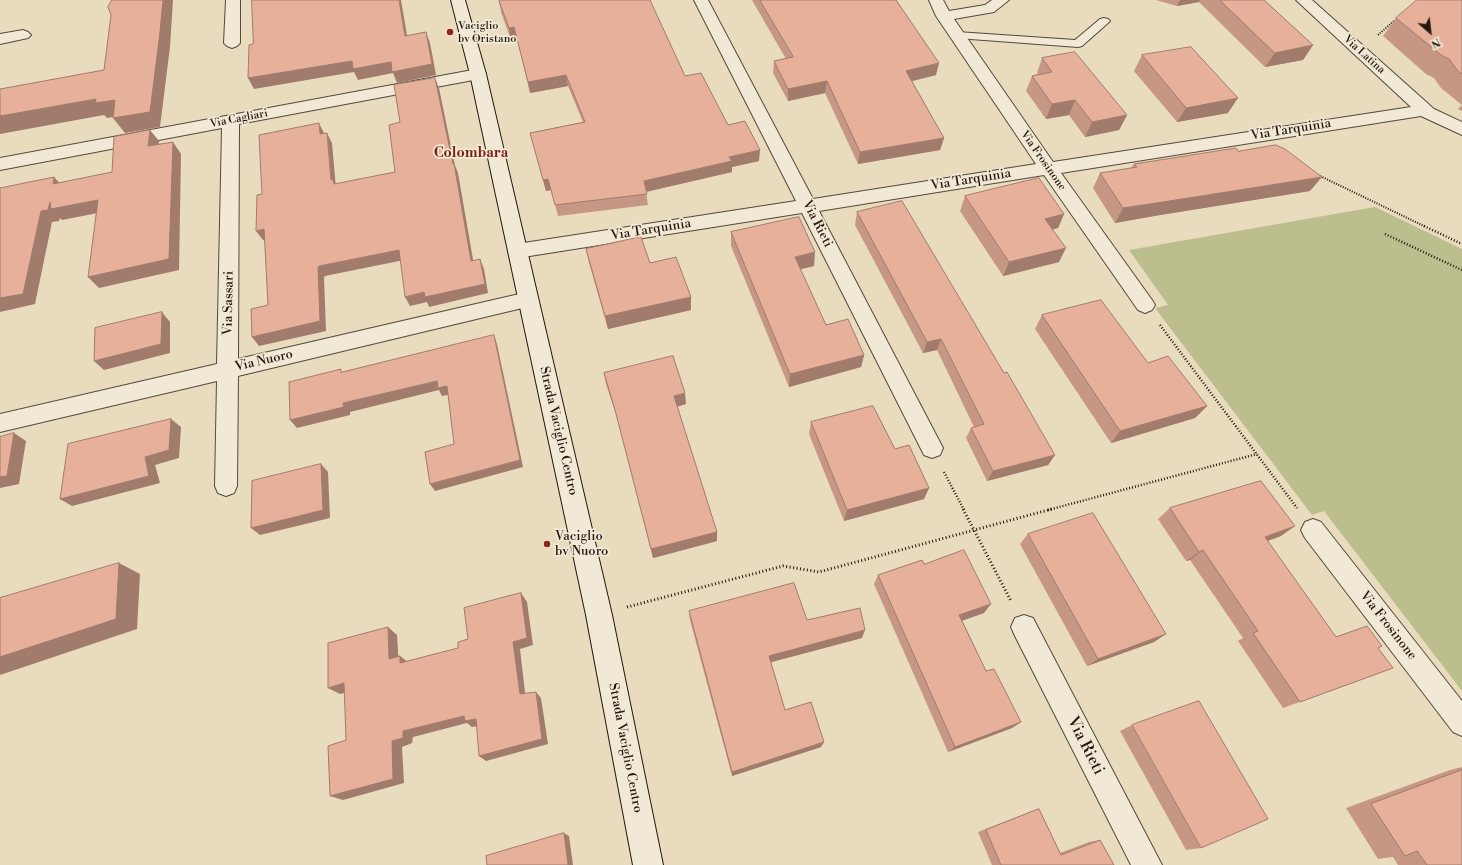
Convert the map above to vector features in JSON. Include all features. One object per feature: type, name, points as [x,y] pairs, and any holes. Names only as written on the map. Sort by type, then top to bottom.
[{"type":"street","points":[[232,43],[233,0]]},
{"type":"street","name":"Strada Vaciglio Centro","points":[[458,0],[478,74],[599,615],[648,865]]},
{"type":"street","name":"Via Rieti","points":[[701,0],[932,448]]},
{"type":"street","name":"Via Frosinone","points":[[936,0],[944,16],[1048,168],[1145,305]]},
{"type":"street","points":[[944,16],[990,9],[1002,0]]},
{"type":"street","name":"Via Latina","points":[[1303,0],[1424,110],[1462,129]]},
{"type":"street","points":[[0,39],[23,35]]},
{"type":"street","name":"Via Cagliari","points":[[0,164],[478,74]]},
{"type":"street","name":"Via Tarquinia","points":[[518,251],[1424,110]]},
{"type":"street","name":"Via Sassari","points":[[226,486],[231,120]]},
{"type":"street","name":"Via Nuoro","points":[[0,423],[528,300]]},
{"type":"street","name":"Via Frosinone","points":[[1313,530],[1462,723]]},
{"type":"street","name":"Via Rieti","points":[[1024,627],[1147,865]]},
{"type":"lane","points":[[957,35],[1078,44],[1104,21]]},
{"type":"path","points":[[1313,172],[1462,244]]},
{"type":"path","points":[[1385,234],[1462,270]]},
{"type":"path","points":[[1145,305],[1313,530]]},
{"type":"path","points":[[932,448],[1024,627]]},
{"type":"path","points":[[599,615],[783,566],[819,572],[1257,454]]},
{"type":"green space","points":[[1375,207],[1462,249],[1462,691],[1324,511],[1312,515],[1155,308],[1168,305],[1129,250]]},
{"type":"building","points":[[112,0],[163,0],[150,112],[113,118],[115,100],[95,103],[96,99],[0,116],[0,89],[104,70],[111,15],[108,7]]},
{"type":"building","points":[[252,0],[399,0],[405,36],[426,32],[432,64],[392,72],[391,62],[353,69],[352,61],[248,78],[249,45],[253,44]]},
{"type":"building","points":[[650,0],[685,76],[701,73],[728,125],[745,121],[760,150],[729,157],[732,161],[644,181],[647,194],[555,205],[548,179],[543,180],[530,133],[585,122],[566,75],[528,82],[514,27],[509,28],[499,1]]},
{"type":"building","points":[[760,0],[896,0],[939,63],[906,71],[944,138],[860,152],[827,81],[788,89],[774,61],[793,57]]},
{"type":"building","points":[[1220,0],[1264,0],[1313,45],[1275,53]]},
{"type":"building","points":[[1417,0],[1462,0],[1462,74],[1449,59],[1441,55],[1396,18]]},
{"type":"building","points":[[1191,47],[1238,98],[1186,108],[1142,55]]},
{"type":"building","points":[[1075,52],[1127,115],[1092,122],[1075,100],[1052,104],[1032,76],[1052,72],[1042,58]]},
{"type":"building","points":[[435,78],[453,164],[454,163],[471,261],[480,259],[485,284],[425,297],[424,292],[405,297],[399,250],[319,266],[320,321],[252,337],[251,309],[268,305],[264,229],[256,231],[257,195],[262,194],[259,135],[319,123],[320,134],[327,133],[331,180],[333,179],[334,184],[395,172],[389,125],[400,122],[394,85]]},
{"type":"building","points":[[150,130],[148,146],[173,142],[169,259],[88,277],[98,200],[51,209],[50,202],[48,210],[41,211],[23,294],[0,298],[0,188],[54,177],[53,184],[112,172],[114,137]]},
{"type":"building","points":[[1276,145],[1285,149],[1322,177],[1123,208],[1100,173],[1137,167],[1134,164],[1236,148],[1238,151]]},
{"type":"building","points":[[1039,178],[1064,214],[1045,219],[1066,248],[1009,262],[965,196]]},
{"type":"building","points":[[902,201],[1004,373],[1007,372],[1055,455],[993,471],[971,428],[984,424],[941,339],[927,342],[857,212]]},
{"type":"building","points":[[799,217],[815,252],[795,257],[826,325],[848,319],[864,355],[790,374],[731,232]]},
{"type":"building","points":[[641,237],[650,263],[676,257],[691,297],[605,316],[586,249]]},
{"type":"building","points":[[1101,300],[1148,363],[1168,356],[1207,406],[1120,431],[1042,315]]},
{"type":"building","points":[[162,312],[161,344],[94,361],[95,328]]},
{"type":"building","points":[[494,335],[520,460],[430,484],[425,452],[454,444],[447,386],[438,388],[437,381],[343,403],[344,407],[290,420],[289,382],[341,369],[341,372]]},
{"type":"building","points":[[673,356],[685,393],[674,396],[717,532],[651,549],[604,373]]},
{"type":"building","points":[[873,406],[895,449],[909,445],[929,488],[847,510],[811,422]]},
{"type":"building","points":[[171,419],[169,450],[145,457],[149,476],[60,499],[68,444]]},
{"type":"building","points":[[14,433],[7,476],[0,477],[0,437]]},
{"type":"building","points":[[321,464],[323,510],[251,528],[252,481]]},
{"type":"building","points":[[1261,481],[1295,526],[1265,537],[1336,637],[1367,626],[1382,646],[1378,648],[1393,668],[1300,702],[1253,633],[1258,631],[1203,550],[1199,552],[1170,508]]},
{"type":"building","points":[[1093,513],[1166,634],[1098,659],[1028,534]]},
{"type":"building","points":[[964,550],[991,604],[959,615],[986,671],[994,669],[1021,722],[955,747],[878,575],[922,560],[924,564]]},
{"type":"building","points":[[119,563],[116,619],[0,657],[0,598]]},
{"type":"building","points":[[794,583],[807,620],[860,608],[865,630],[769,656],[785,710],[811,702],[824,742],[732,772],[689,611]]},
{"type":"building","points":[[521,593],[527,638],[513,642],[520,694],[536,692],[542,739],[479,756],[476,719],[465,721],[464,716],[403,731],[403,738],[392,741],[393,779],[330,796],[328,746],[346,740],[344,683],[328,688],[328,643],[388,627],[389,659],[400,656],[400,663],[458,648],[458,642],[468,639],[464,608]]},
{"type":"building","points":[[1199,701],[1268,819],[1201,848],[1132,725]]},
{"type":"building","points":[[1462,770],[1462,865],[1427,865],[1417,851],[1405,856],[1371,804]]},
{"type":"building","points":[[1039,809],[1061,855],[1100,840],[1114,865],[1001,865],[986,830]]},
{"type":"building","points":[[564,833],[568,865],[487,865],[486,856]]},
{"type":"place","name":"Vaciglio bv Oristano","points":[[450,32]]},
{"type":"place","name":"Vaciglio bv Nuoro","points":[[547,544]]},
{"type":"district","name":"Colombara","points":[[471,154]]}]
